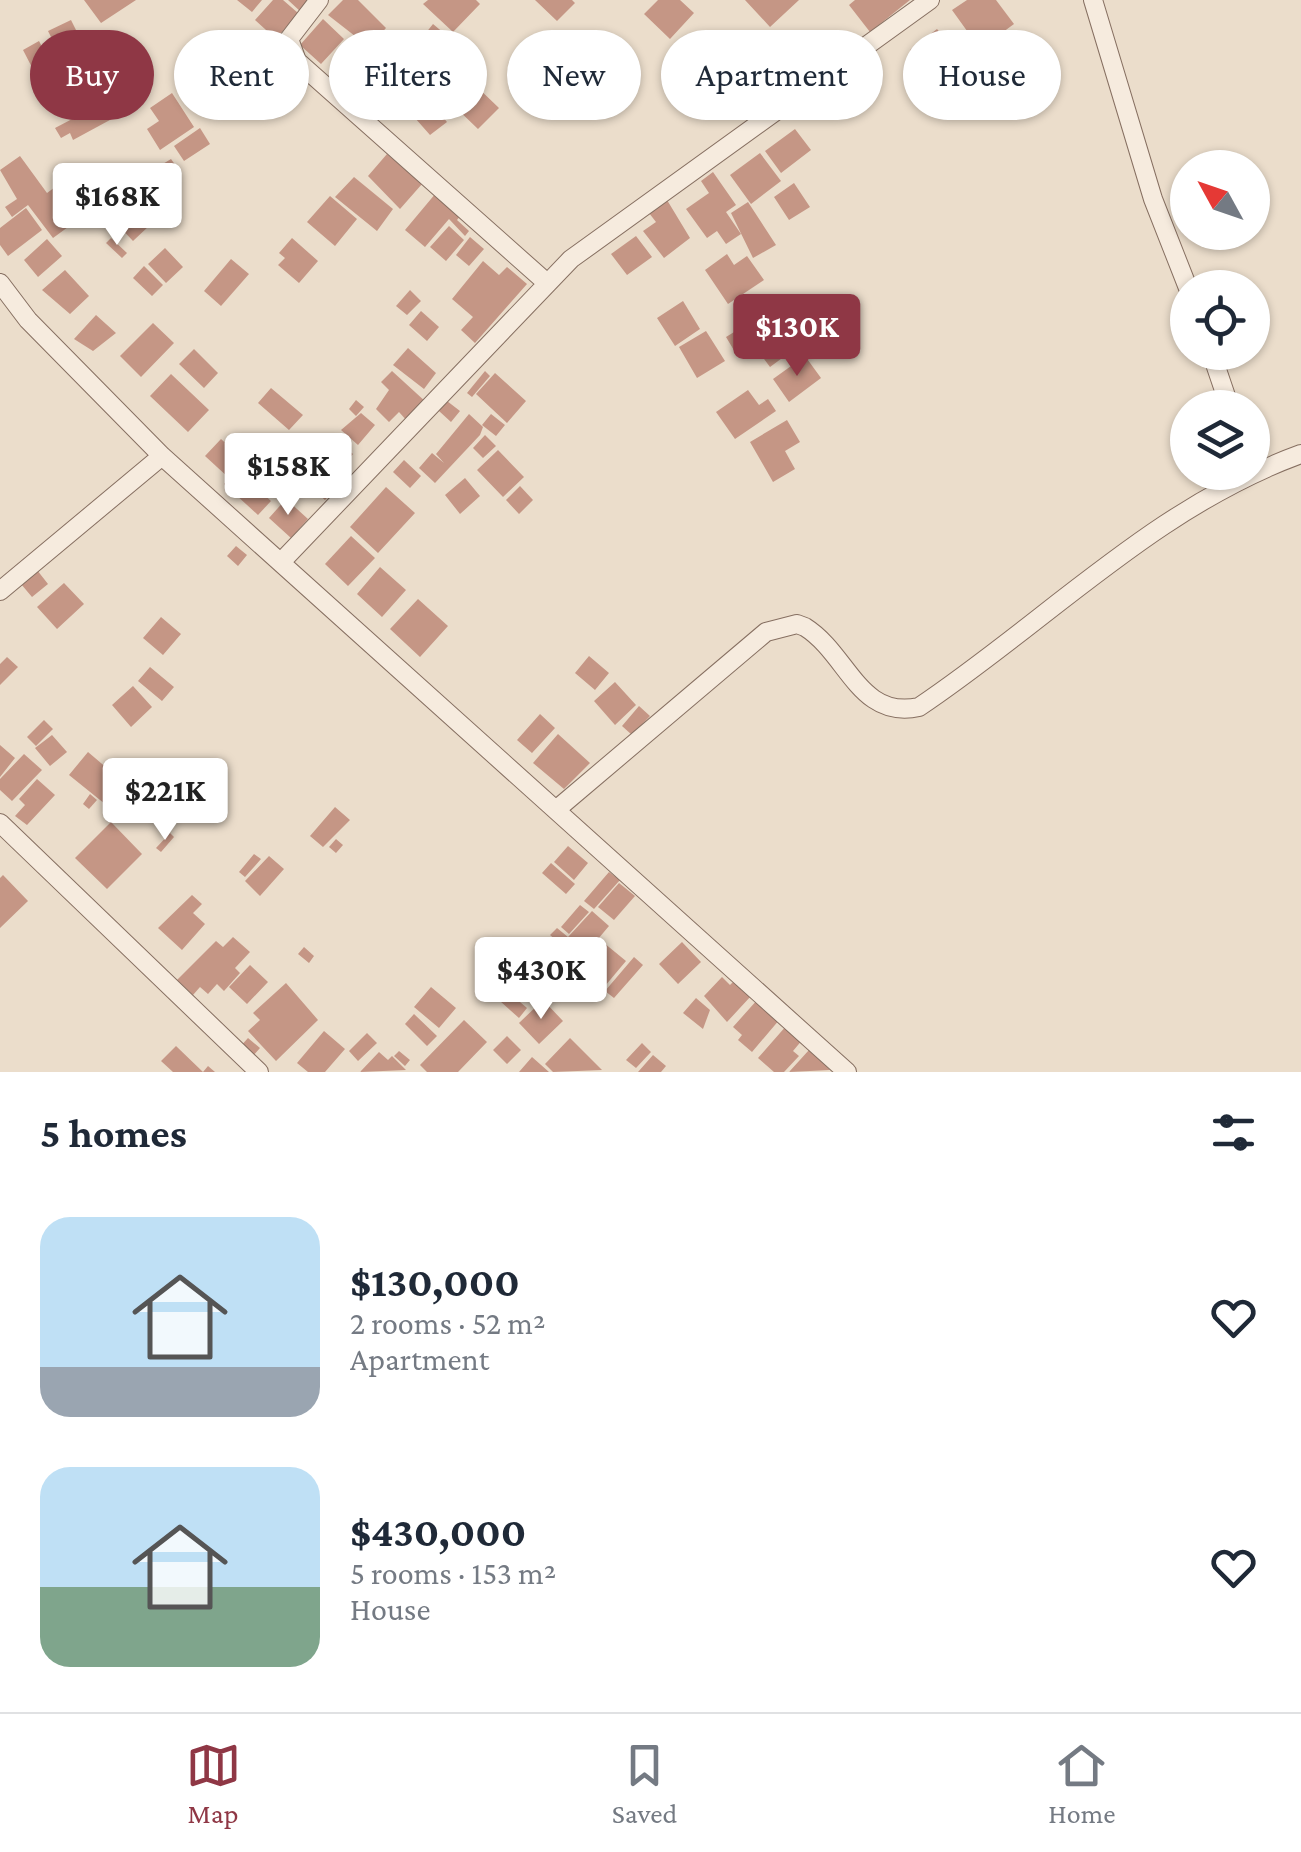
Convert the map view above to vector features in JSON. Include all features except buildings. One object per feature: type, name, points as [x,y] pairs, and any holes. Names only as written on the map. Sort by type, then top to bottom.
[{"type":"street","points":[[320,0],[288,39],[297,61],[547,283]]},
{"type":"street","points":[[283,560],[547,283],[612,226],[930,0]]},
{"type":"street","points":[[1093,0],[1153,199],[1181,270]]},
{"type":"street","points":[[0,283],[28,320],[162,456],[283,560],[847,1072]]},
{"type":"street","points":[[1270,464],[1301,454]]},
{"type":"street","points":[[0,591],[162,456]]},
{"type":"street","points":[[557,809],[766,632],[798,624],[806,626],[878,705],[900,712],[919,707],[1125,549],[1220,490]]},
{"type":"street","points":[[0,824],[260,1072]]}]
